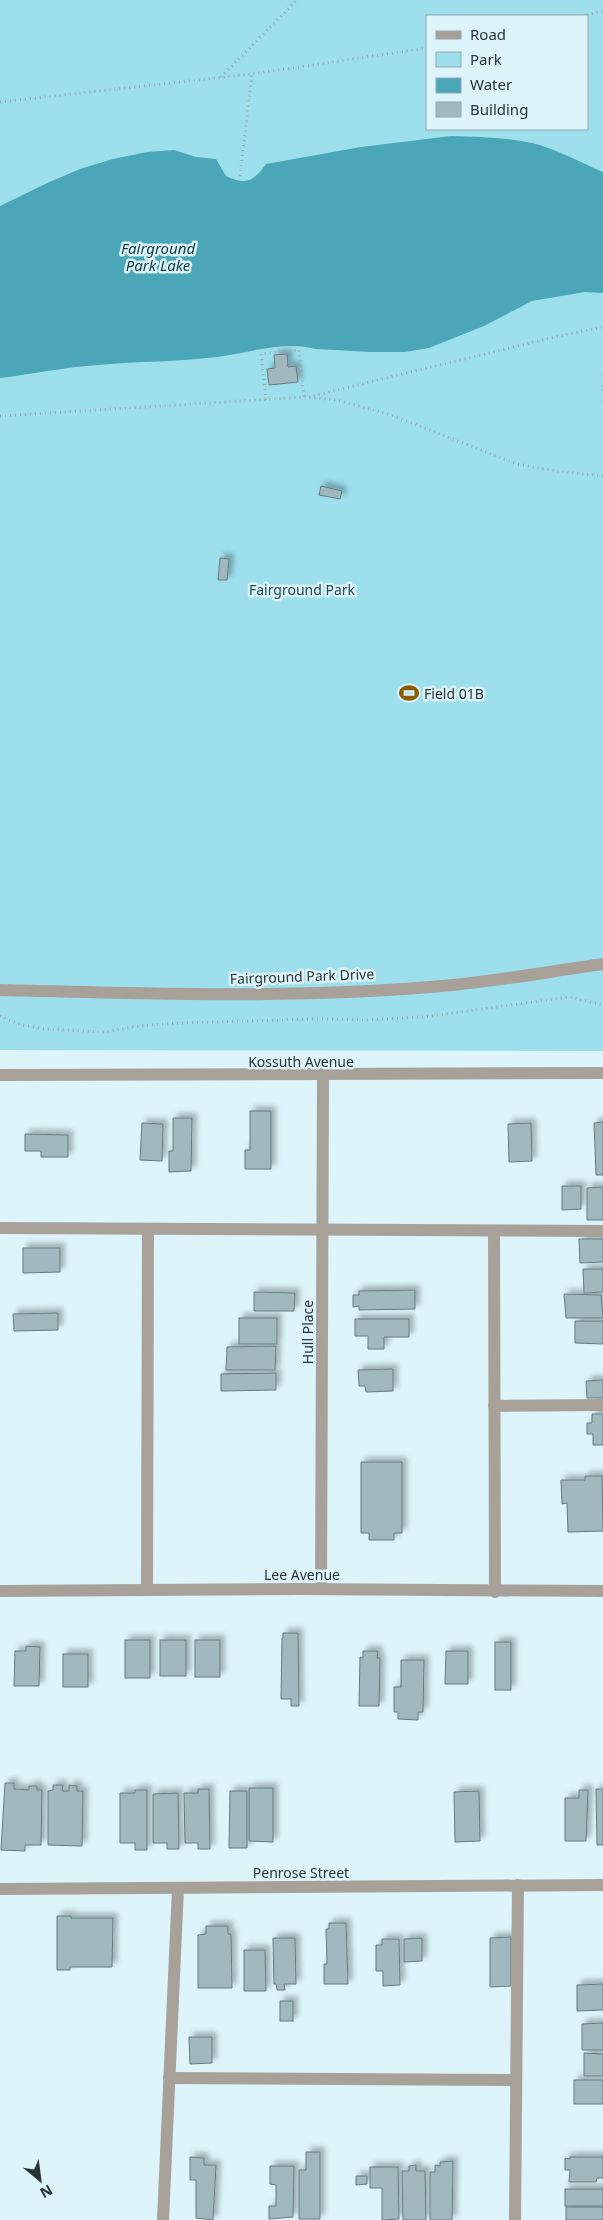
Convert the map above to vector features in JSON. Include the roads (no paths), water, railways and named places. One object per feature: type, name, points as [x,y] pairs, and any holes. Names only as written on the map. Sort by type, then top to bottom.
[{"type":"street","name":"Fairground Park Drive","points":[[0,990],[165,995],[329,992],[454,985],[603,964]]},
{"type":"street","name":"Kossuth Avenue","points":[[0,1075],[323,1076],[603,1073]]},
{"type":"street","name":"Hull Place","points":[[322,1589],[323,1076]]},
{"type":"street","points":[[0,1228],[603,1231]]},
{"type":"street","points":[[147,1590],[148,1230]]},
{"type":"street","points":[[494,1231],[495,1592]]},
{"type":"street","points":[[494,1406],[603,1406]]},
{"type":"street","name":"Lee Avenue","points":[[0,1591],[322,1589],[495,1592],[603,1591]]},
{"type":"street","points":[[515,2220],[518,1885]]},
{"type":"street","name":"Penrose Street","points":[[0,1889],[603,1885]]},
{"type":"street","points":[[163,2220],[178,1888]]},
{"type":"street","points":[[0,1889],[0,1894]]},
{"type":"street","points":[[170,2078],[516,2080]]},
{"type":"water","name":"Fairground Park Lake","points":[[451,136],[502,138],[532,143],[559,152],[603,172],[603,293],[585,292],[532,301],[484,326],[429,348],[405,352],[370,352],[291,346],[266,348],[217,357],[86,366],[0,378],[0,206],[80,169],[113,159],[147,152],[174,150],[196,157],[216,159],[226,176],[244,181],[253,178],[266,164],[361,147]]},
{"type":"place","name":"Field 01B","points":[[409,693]]},
{"type":"park label","name":"Fairground Park","points":[[302,589]]}]
